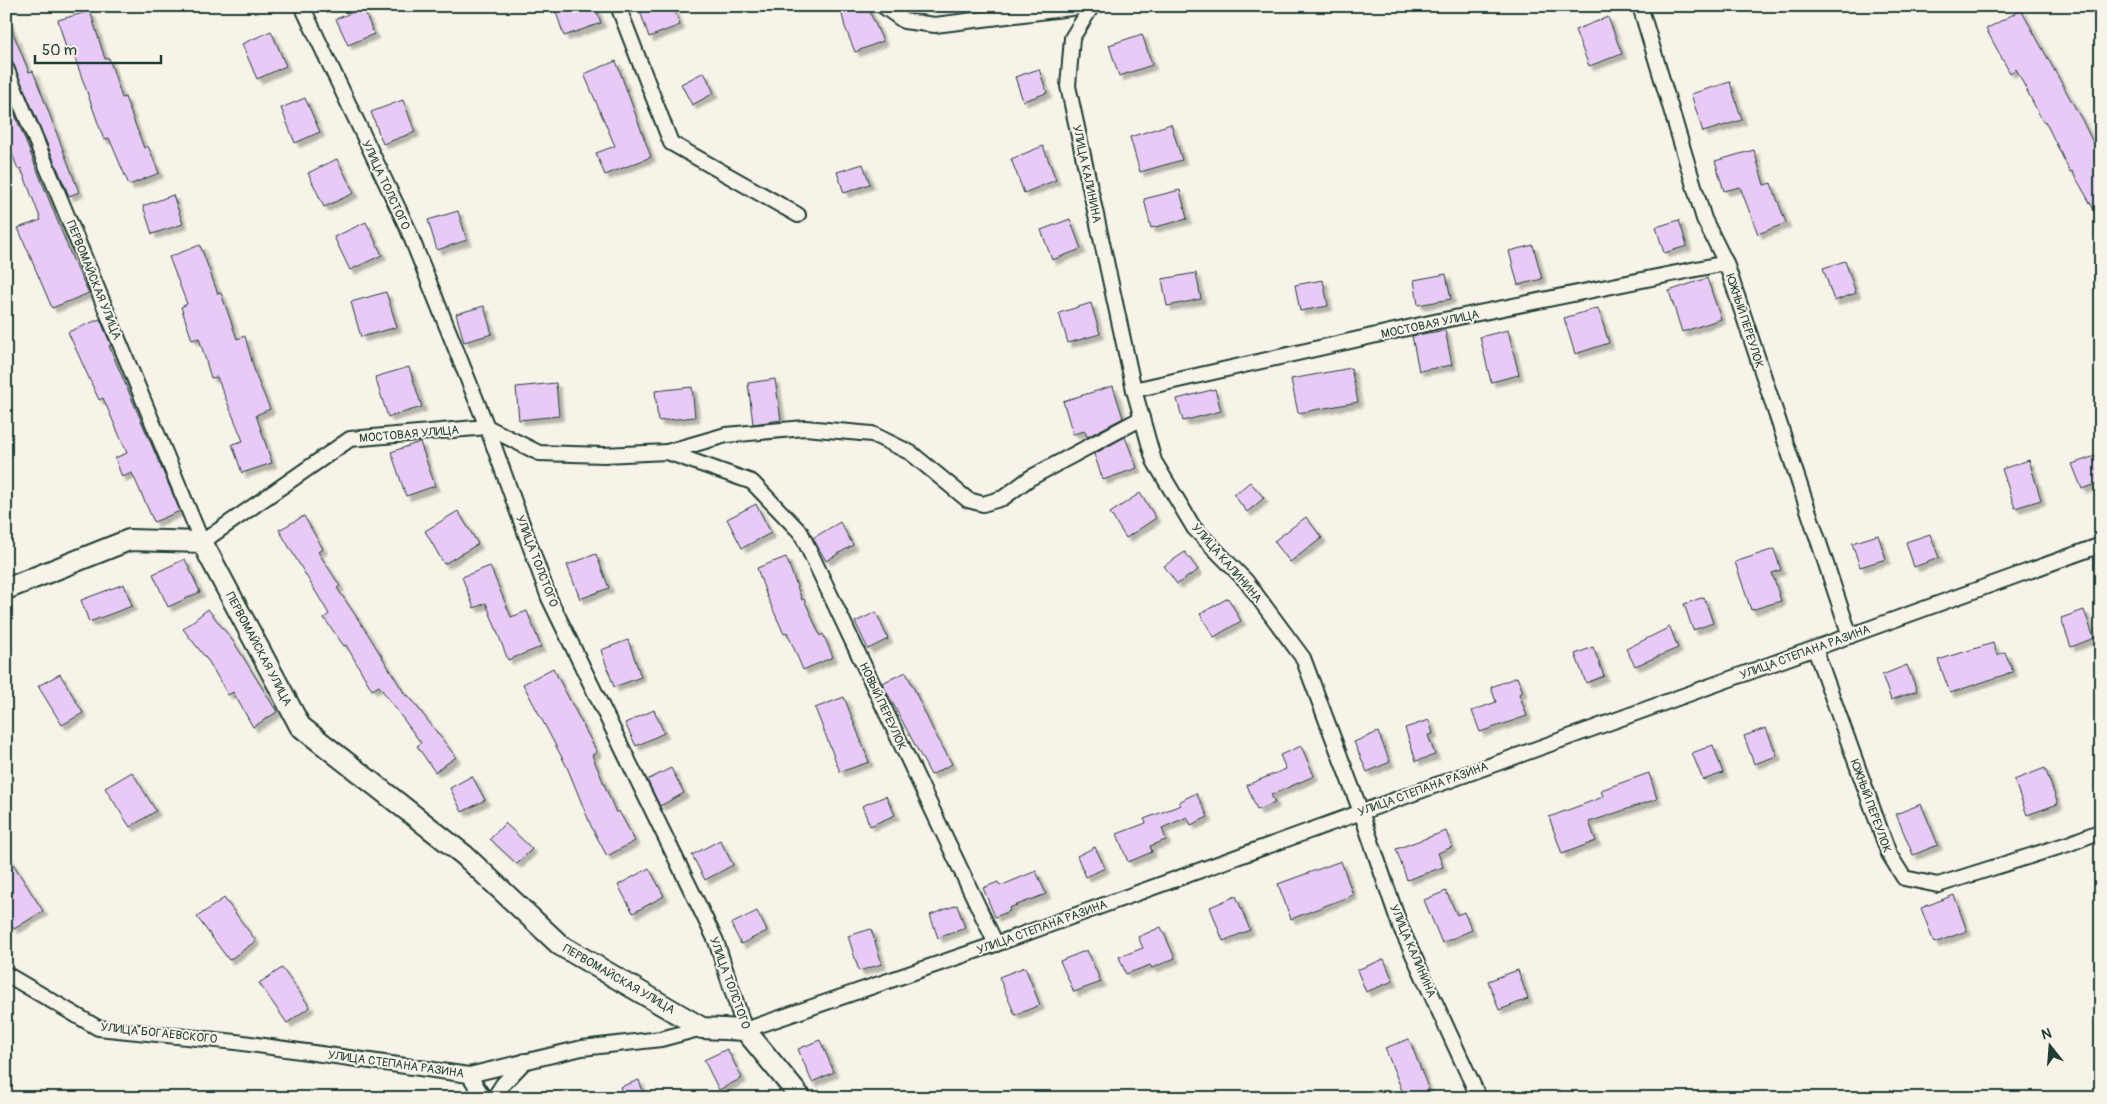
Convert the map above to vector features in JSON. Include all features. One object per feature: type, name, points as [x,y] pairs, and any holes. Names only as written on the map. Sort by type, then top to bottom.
[{"type":"main road","points":[[6,590],[129,540],[202,542]]},
{"type":"main road","name":"ПЕРВОМАЙСКАЯ УЛИЦА","points":[[202,542],[300,726],[464,855],[560,945],[702,1028],[745,1030]]},
{"type":"main road","name":"УЛИЦА ТОЛСТОГО","points":[[745,1030],[800,1098]]},
{"type":"street","name":"УЛИЦА ТОЛСТОГО","points":[[302,6],[407,227],[487,427],[550,598],[716,941],[745,1030]]},
{"type":"street","points":[[618,6],[671,143],[798,215]]},
{"type":"street","points":[[883,6],[904,21],[935,25],[1088,6]]},
{"type":"street","name":"УЛИЦА КАЛИНИНА","points":[[1092,6],[1072,38],[1068,86],[1134,390],[1154,461],[1194,528],[1246,581],[1303,658],[1361,812],[1400,926],[1479,1098]]},
{"type":"street","name":"ЮЖНЫЙ ПЕРЕУЛОК","points":[[1640,6],[1704,219],[1726,264],[1850,636]]},
{"type":"street","name":"ПЕРВОМАЙСКАЯ УЛИЦА","points":[[6,68],[202,542]]},
{"type":"street","name":"МОСТОВАЯ УЛИЦА","points":[[1134,390],[1434,322],[1726,264]]},
{"type":"street","points":[[487,427],[539,453],[604,455],[667,452],[726,435],[805,428],[872,434],[912,453],[968,500],[983,504],[1003,498],[1030,478],[1142,418]]},
{"type":"street","name":"МОСТОВАЯ УЛИЦА","points":[[202,542],[350,438],[487,427]]},
{"type":"street","name":"НОВЫЙ ПЕРЕУЛОК","points":[[667,452],[752,482],[801,533],[996,944]]},
{"type":"street","name":"УЛИЦА СТЕПАНА РАЗИНА","points":[[745,1030],[996,944],[2101,545]]},
{"type":"street","name":"ЮЖНЫЙ ПЕРЕУЛОК","points":[[1815,649],[1889,854],[1904,878],[1938,885],[2068,844],[2101,831]]},
{"type":"street","name":"УЛИЦА БОГАЕВСКОГО","points":[[6,974],[98,1028],[236,1042]]},
{"type":"street","name":"УЛИЦА СТЕПАНА РАЗИНА","points":[[236,1042],[469,1075],[582,1048],[661,1039],[702,1028]]},
{"type":"street","points":[[494,1098],[503,1084],[525,1061]]},
{"type":"street","points":[[469,1075],[484,1098]]},
{"type":"building","points":[[554,6],[595,6],[601,23],[564,36]]},
{"type":"building","points":[[654,6],[673,6],[680,25],[649,37],[640,11]]},
{"type":"building","points":[[840,6],[867,6],[883,41],[855,52],[845,27]]},
{"type":"building","points":[[363,8],[374,34],[348,45],[336,19]]},
{"type":"building","points":[[2021,10],[2082,120],[2101,159],[2101,222],[2072,171],[2070,172],[2045,121],[2043,122],[2016,69],[2010,73],[1986,29]]},
{"type":"building","points":[[90,11],[105,59],[109,58],[122,98],[125,97],[144,148],[148,146],[159,173],[129,185],[109,138],[104,140],[71,47],[66,48],[58,20]]},
{"type":"building","points":[[6,16],[29,72],[33,71],[79,192],[69,196],[14,65],[6,59]]},
{"type":"building","points":[[1608,17],[1622,54],[1589,66],[1575,30]]},
{"type":"building","points":[[271,31],[286,66],[257,79],[242,44]]},
{"type":"building","points":[[1142,34],[1152,65],[1119,76],[1109,45]]},
{"type":"building","points":[[616,61],[651,157],[605,175],[596,153],[615,146],[584,74]]},
{"type":"building","points":[[1039,69],[1047,93],[1023,101],[1015,77]]},
{"type":"building","points":[[704,72],[714,93],[692,105],[681,84]]},
{"type":"building","points":[[1730,82],[1742,120],[1703,132],[1691,94]]},
{"type":"building","points":[[6,92],[73,260],[89,293],[52,308],[18,228],[41,220],[21,168],[18,170],[6,136]]},
{"type":"building","points":[[305,98],[320,132],[295,143],[281,108]]},
{"type":"building","points":[[403,100],[415,132],[383,144],[371,112]]},
{"type":"building","points":[[1171,124],[1182,160],[1140,172],[1130,137]]},
{"type":"building","points":[[1043,146],[1056,180],[1024,193],[1011,159]]},
{"type":"building","points":[[1754,150],[1764,185],[1771,183],[1786,223],[1758,234],[1740,187],[1724,191],[1715,161]]},
{"type":"building","points":[[337,159],[354,193],[324,207],[308,173]]},
{"type":"building","points":[[863,164],[870,184],[844,193],[837,172]]},
{"type":"building","points":[[1180,190],[1187,219],[1151,228],[1144,199]]},
{"type":"building","points":[[173,195],[183,224],[152,234],[143,206]]},
{"type":"building","points":[[458,211],[467,240],[437,250],[428,220]]},
{"type":"building","points":[[1070,219],[1081,249],[1052,260],[1041,230]]},
{"type":"building","points":[[1679,220],[1687,246],[1664,253],[1656,227]]},
{"type":"building","points":[[366,222],[382,255],[350,270],[334,237]]},
{"type":"building","points":[[200,245],[218,294],[221,293],[237,339],[245,336],[256,376],[270,409],[256,415],[272,463],[242,473],[232,444],[243,441],[217,377],[211,378],[199,338],[192,340],[181,307],[187,304],[169,257]]},
{"type":"building","points":[[1533,245],[1542,279],[1518,285],[1509,251]]},
{"type":"building","points":[[1845,261],[1856,293],[1834,301],[1823,268]]},
{"type":"building","points":[[1196,273],[1201,299],[1167,306],[1162,279]]},
{"type":"building","points":[[1446,274],[1451,299],[1418,305],[1414,280]]},
{"type":"building","points":[[1707,278],[1721,319],[1682,332],[1669,291]]},
{"type":"building","points":[[1323,280],[1328,306],[1300,311],[1295,285]]},
{"type":"building","points":[[386,292],[397,327],[361,337],[351,302]]},
{"type":"building","points":[[1091,303],[1100,334],[1068,343],[1059,313]]},
{"type":"building","points":[[484,306],[492,334],[464,342],[456,314]]},
{"type":"building","points":[[1598,308],[1609,343],[1575,354],[1564,318]]},
{"type":"building","points":[[100,319],[111,345],[109,346],[180,511],[154,522],[132,473],[122,477],[115,458],[127,453],[103,398],[99,400],[68,332]]},
{"type":"building","points":[[1445,330],[1452,365],[1419,371],[1412,336]]},
{"type":"building","points":[[1508,330],[1519,375],[1491,382],[1480,337]]},
{"type":"building","points":[[409,367],[422,407],[388,417],[375,377]]},
{"type":"building","points":[[1351,368],[1358,402],[1298,413],[1291,379]]},
{"type":"building","points":[[775,379],[781,420],[753,424],[748,383]]},
{"type":"building","points":[[556,383],[559,416],[519,420],[516,387]]},
{"type":"building","points":[[1113,386],[1123,418],[1087,437],[1085,431],[1073,434],[1063,401]]},
{"type":"building","points":[[692,387],[695,417],[658,421],[655,391]]},
{"type":"building","points":[[1215,389],[1221,411],[1183,421],[1177,399]]},
{"type":"building","points":[[1125,437],[1137,468],[1103,480],[1094,454]]},
{"type":"building","points":[[420,442],[435,486],[406,496],[391,452]]},
{"type":"building","points":[[2101,454],[2101,482],[2082,489],[2072,464]]},
{"type":"building","points":[[2029,460],[2041,500],[2015,508],[2002,469]]},
{"type":"building","points":[[1250,482],[1264,498],[1247,512],[1234,495]]},
{"type":"building","points":[[1140,493],[1156,518],[1126,538],[1110,513]]},
{"type":"building","points":[[756,504],[771,533],[742,548],[727,519]]},
{"type":"building","points":[[458,511],[478,544],[444,564],[425,531]]},
{"type":"building","points":[[304,516],[323,549],[318,552],[340,586],[337,588],[406,696],[408,695],[456,757],[435,772],[417,746],[421,743],[379,686],[372,690],[346,645],[344,646],[324,618],[329,614],[279,530]]},
{"type":"building","points":[[1306,517],[1322,538],[1290,562],[1274,541]]},
{"type":"building","points":[[840,522],[853,545],[826,561],[813,538]]},
{"type":"building","points":[[1930,534],[1939,558],[1914,567],[1906,542]]},
{"type":"building","points":[[1878,535],[1886,559],[1860,567],[1852,543]]},
{"type":"building","points":[[1774,549],[1781,570],[1772,573],[1781,601],[1751,610],[1735,562]]},
{"type":"building","points":[[1185,552],[1198,570],[1177,584],[1164,566]]},
{"type":"building","points":[[596,554],[609,588],[580,599],[567,565]]},
{"type":"building","points":[[786,557],[802,600],[804,599],[820,636],[823,634],[833,657],[803,670],[787,632],[784,634],[766,594],[757,568]]},
{"type":"building","points":[[185,559],[200,592],[168,607],[153,574]]},
{"type":"building","points":[[490,566],[511,617],[527,611],[541,647],[508,660],[486,603],[474,608],[462,577]]},
{"type":"building","points":[[124,584],[132,606],[89,622],[81,600]]},
{"type":"building","points":[[1704,597],[1713,623],[1693,630],[1684,604]]},
{"type":"building","points":[[1228,598],[1241,621],[1214,637],[1200,614]]},
{"type":"building","points":[[208,609],[235,644],[277,712],[253,727],[233,692],[228,695],[209,662],[183,629]]},
{"type":"building","points":[[2084,610],[2094,638],[2071,647],[2061,618]]},
{"type":"building","points":[[876,612],[888,639],[868,649],[855,622]]},
{"type":"building","points":[[1670,627],[1678,648],[1635,666],[1626,649]]},
{"type":"building","points":[[628,640],[641,677],[614,687],[601,650]]},
{"type":"building","points":[[1993,643],[1997,655],[2005,652],[2013,672],[1950,693],[1938,660]]},
{"type":"building","points":[[1593,647],[1604,676],[1586,683],[1575,654]]},
{"type":"building","points":[[1907,665],[1917,691],[1891,700],[1882,675]]},
{"type":"building","points":[[553,668],[597,752],[592,755],[616,813],[619,811],[635,841],[607,856],[591,826],[567,767],[523,684]]},
{"type":"building","points":[[906,672],[932,728],[952,764],[931,775],[882,683]]},
{"type":"building","points":[[60,674],[83,713],[62,725],[38,686]]},
{"type":"building","points":[[1517,677],[1523,692],[1519,694],[1527,716],[1480,732],[1472,711],[1496,702],[1491,687]]},
{"type":"building","points":[[844,697],[869,762],[840,772],[815,708]]},
{"type":"building","points":[[654,710],[664,733],[636,746],[625,723]]},
{"type":"building","points":[[1429,720],[1433,734],[1428,735],[1435,755],[1416,761],[1405,728]]},
{"type":"building","points":[[1766,728],[1777,756],[1754,764],[1744,736]]},
{"type":"building","points":[[1378,732],[1390,762],[1367,772],[1354,742]]},
{"type":"building","points":[[1713,745],[1723,773],[1703,780],[1692,753]]},
{"type":"building","points":[[1301,746],[1314,776],[1271,795],[1275,803],[1257,810],[1247,785],[1286,769],[1280,755]]},
{"type":"building","points":[[671,768],[684,793],[660,806],[647,780]]},
{"type":"building","points":[[2045,768],[2058,804],[2027,815],[2014,780]]},
{"type":"building","points":[[132,772],[156,811],[130,827],[105,788]]},
{"type":"building","points":[[1649,773],[1657,799],[1589,822],[1596,841],[1562,854],[1549,817],[1603,797],[1601,790]]},
{"type":"building","points":[[472,776],[485,800],[462,812],[450,788]]},
{"type":"building","points":[[1196,793],[1208,817],[1191,825],[1187,817],[1162,828],[1166,840],[1150,846],[1152,852],[1128,862],[1117,834],[1146,823],[1144,819],[1181,805],[1179,802]]},
{"type":"building","points":[[886,796],[895,815],[870,826],[862,806]]},
{"type":"building","points":[[1921,804],[1938,845],[1913,855],[1896,814]]},
{"type":"building","points":[[505,823],[532,849],[517,864],[490,839]]},
{"type":"building","points":[[1446,831],[1452,847],[1438,853],[1443,867],[1407,880],[1396,849]]},
{"type":"building","points":[[720,840],[733,865],[705,880],[692,855]]},
{"type":"building","points":[[1095,847],[1105,868],[1086,877],[1077,856]]},
{"type":"building","points":[[6,853],[43,911],[14,929],[6,918]]},
{"type":"building","points":[[1341,861],[1353,895],[1291,919],[1278,884]]},
{"type":"building","points":[[649,868],[664,896],[633,913],[618,885]]},
{"type":"building","points":[[1036,871],[1046,894],[1009,908],[1010,911],[995,917],[983,888],[998,882],[1000,886]]},
{"type":"building","points":[[1446,891],[1457,915],[1464,912],[1472,930],[1442,943],[1424,900]]},
{"type":"building","points":[[1954,895],[1967,931],[1934,943],[1921,908]]},
{"type":"building","points":[[1236,896],[1250,930],[1223,941],[1210,907]]},
{"type":"building","points":[[224,898],[256,941],[229,960],[197,917]]},
{"type":"building","points":[[957,905],[965,928],[938,938],[930,915]]},
{"type":"building","points":[[757,911],[767,931],[741,944],[731,924]]},
{"type":"building","points":[[1161,927],[1175,958],[1152,968],[1150,965],[1126,974],[1119,957],[1143,948],[1138,937]]},
{"type":"building","points":[[871,929],[882,964],[859,971],[848,936]]},
{"type":"building","points":[[1087,950],[1101,982],[1074,992],[1060,961]]},
{"type":"building","points":[[1384,959],[1393,981],[1366,992],[1357,970]]},
{"type":"building","points":[[1025,967],[1040,1005],[1015,1015],[999,977]]},
{"type":"building","points":[[282,968],[310,1007],[287,1023],[259,983]]},
{"type":"building","points":[[1518,970],[1528,999],[1499,1010],[1488,981]]},
{"type":"building","points":[[1409,1039],[1432,1098],[1405,1098],[1385,1048]]},
{"type":"building","points":[[820,1040],[834,1072],[812,1082],[798,1049]]},
{"type":"building","points":[[727,1049],[742,1078],[719,1090],[704,1060]]},
{"type":"building","points":[[639,1080],[645,1098],[624,1098],[620,1087]]}]
